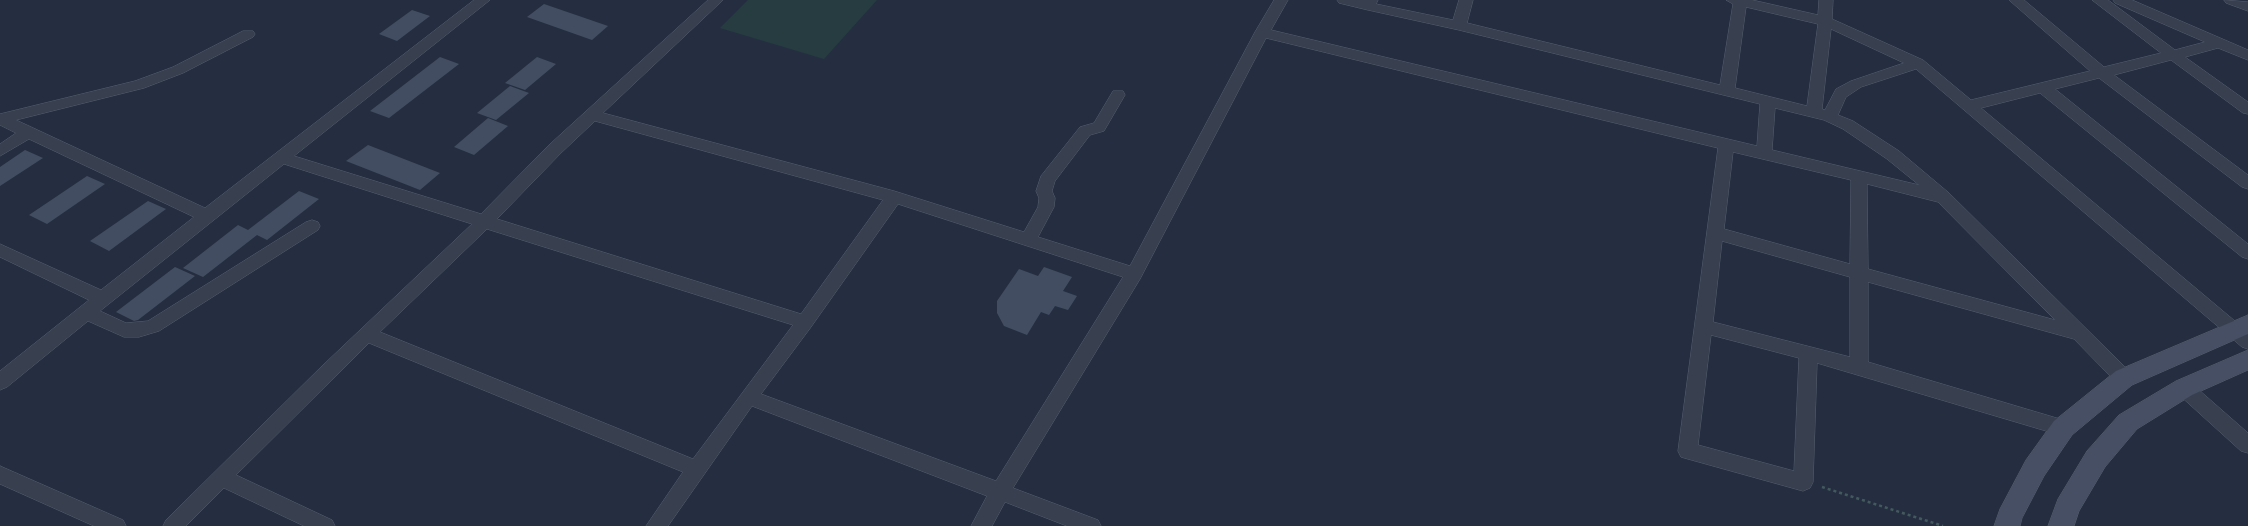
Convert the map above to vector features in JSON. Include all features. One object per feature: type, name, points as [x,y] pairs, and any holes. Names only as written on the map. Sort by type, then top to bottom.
[{"type":"main road","points":[[2007,526],[2009,517],[2034,468],[2063,428],[2124,378],[2243,332]]},
{"type":"main road","points":[[2061,526],[2067,507],[2096,459],[2128,422],[2184,388],[2248,359]]},
{"type":"street","points":[[0,382],[103,298],[483,0]]},
{"type":"street","points":[[173,526],[366,334],[486,220],[592,115],[716,0]]},
{"type":"street","points":[[981,526],[1000,492],[1134,274],[1262,32],[1281,0]]},
{"type":"street","points":[[1344,0],[1370,3],[1459,26],[1727,90],[1830,117],[1848,125],[1893,155],[1943,197],[2124,378]]},
{"type":"street","points":[[1459,26],[1466,0]]},
{"type":"street","points":[[1814,113],[1825,21],[1826,0]]},
{"type":"street","points":[[2016,0],[2102,73],[2248,183]]},
{"type":"street","points":[[2099,0],[2248,109]]},
{"type":"street","points":[[2120,0],[2248,55]]},
{"type":"street","points":[[2231,0],[2248,7]]},
{"type":"street","points":[[1727,90],[1737,1],[1825,21],[1918,63],[1968,106],[2243,332]]},
{"type":"street","points":[[1262,32],[1943,197]]},
{"type":"street","points":[[0,119],[139,84],[178,70],[248,34]]},
{"type":"street","points":[[1968,106],[2219,43]]},
{"type":"street","points":[[1830,117],[1836,100],[1841,93],[1856,84],[1918,63]]},
{"type":"street","points":[[2042,87],[2248,253]]},
{"type":"street","points":[[1028,240],[1046,207],[1047,198],[1044,191],[1047,180],[1085,132],[1099,127],[1118,95]]},
{"type":"street","points":[[1764,153],[1768,101]]},
{"type":"street","points":[[592,115],[894,197],[1134,274]]},
{"type":"street","points":[[0,119],[207,216]]},
{"type":"street","points":[[0,151],[29,132]]},
{"type":"street","points":[[1726,144],[1688,451],[1803,482],[1808,353]]},
{"type":"street","points":[[282,158],[486,220],[805,322]]},
{"type":"street","points":[[1859,176],[1859,367]]},
{"type":"street","points":[[656,526],[894,197]]},
{"type":"street","points":[[86,312],[124,330],[139,330],[153,326],[312,226]]},
{"type":"street","points":[[1715,233],[2079,333]]},
{"type":"street","points":[[0,250],[103,298]]},
{"type":"street","points":[[1703,326],[1859,367],[2063,428]]},
{"type":"street","points":[[366,334],[697,469]]},
{"type":"street","points":[[2184,388],[2248,445]]},
{"type":"street","points":[[748,397],[1091,526]]},
{"type":"street","points":[[0,475],[116,526]]},
{"type":"street","points":[[222,478],[325,526]]},
{"type":"path","points":[[1803,482],[1943,526]]},
{"type":"green space","points":[[748,0],[877,0],[824,59],[720,28]]},
{"type":"building","points":[[544,4],[608,26],[592,40],[527,17]]},
{"type":"building","points":[[412,10],[430,16],[397,41],[379,34]]},
{"type":"building","points":[[440,57],[459,64],[389,118],[370,111]]},
{"type":"building","points":[[537,57],[556,64],[525,90],[505,83]]},
{"type":"building","points":[[510,86],[529,93],[496,120],[477,113]]},
{"type":"building","points":[[488,118],[508,126],[474,155],[454,147]]},
{"type":"building","points":[[368,145],[440,173],[420,190],[346,161]]},
{"type":"building","points":[[25,150],[43,158],[0,186],[0,167]]},
{"type":"building","points":[[87,176],[105,184],[47,224],[29,215]]},
{"type":"building","points":[[299,191],[319,199],[267,240],[257,235],[203,277],[183,268],[238,225],[248,230]]},
{"type":"building","points":[[148,201],[166,209],[109,251],[90,241]]},
{"type":"building","points":[[175,267],[195,276],[138,320],[134,321],[116,312]]},
{"type":"building","points":[[1044,267],[1072,277],[1063,291],[1077,296],[1068,310],[1055,306],[1049,315],[1041,312],[1027,335],[1004,326],[997,313],[997,301],[1019,269],[1038,276]]}]
